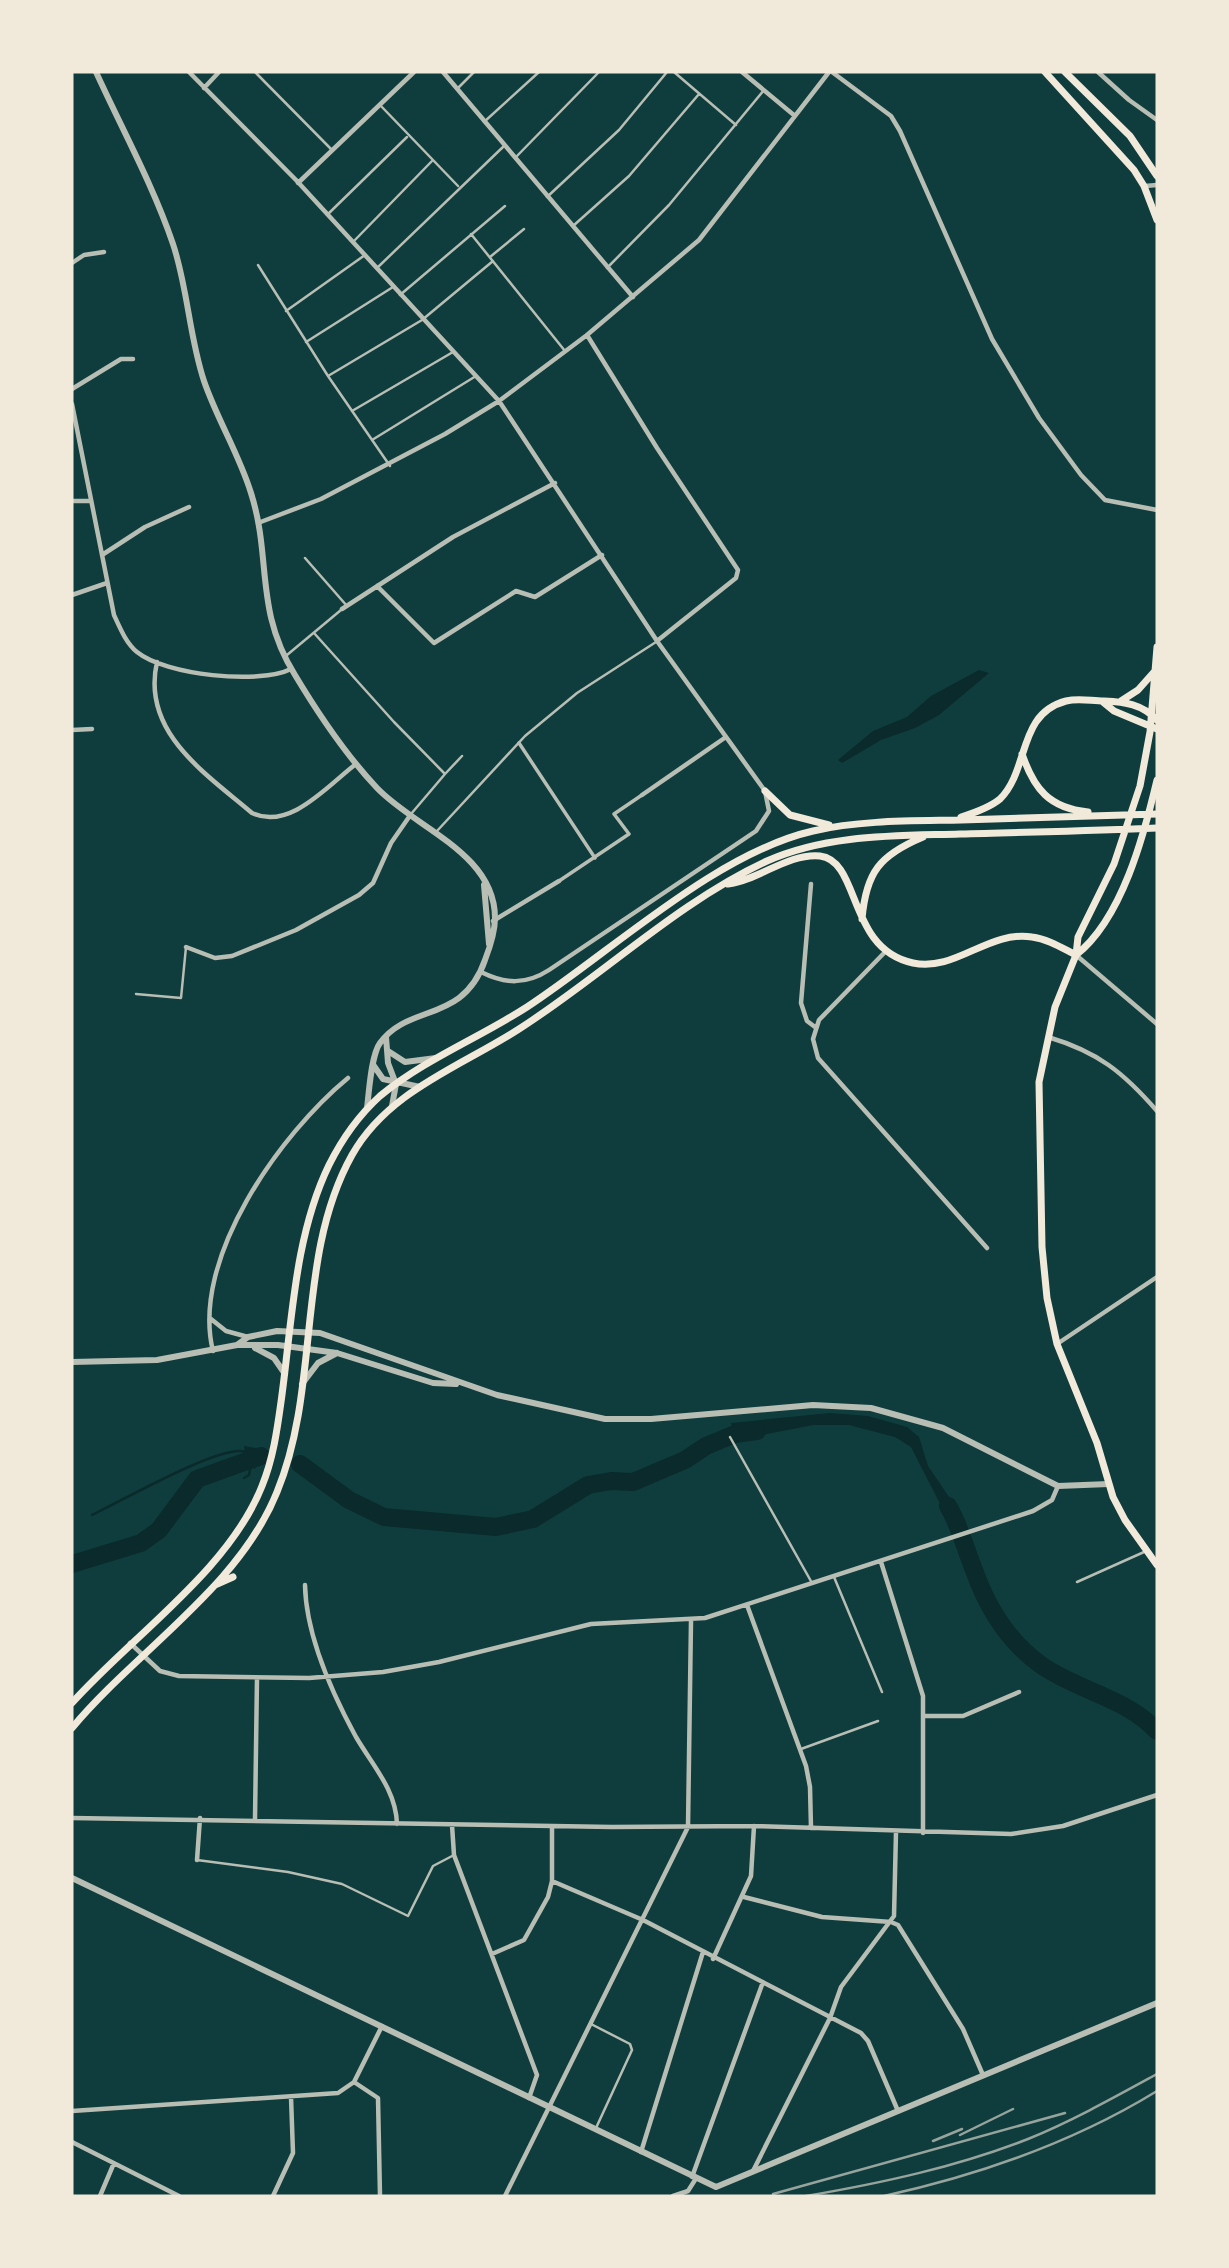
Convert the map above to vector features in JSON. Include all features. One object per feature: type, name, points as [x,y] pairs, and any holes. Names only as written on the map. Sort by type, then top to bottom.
[{"type":"main road","points":[[1045,72],[1114,145],[1144,186],[1157,220]]},
{"type":"main road","points":[[1065,72],[1130,136],[1157,174]]},
{"type":"main road","points":[[1157,647],[1154,728],[1136,797],[1115,861],[1078,937],[1076,955],[1059,992],[1047,1037],[1038,1097],[1041,1225],[1047,1298],[1057,1344],[1097,1443],[1121,1513],[1157,1565]]},
{"type":"main road","points":[[1121,701],[1138,690],[1155,671]]},
{"type":"main road","points":[[954,820],[988,807],[1002,797],[1032,726],[1050,708],[1079,699],[1121,701],[1155,718]]},
{"type":"main road","points":[[1102,701],[1114,711],[1154,728]]},
{"type":"main road","points":[[1022,754],[1031,780],[1047,799],[1075,810],[1116,815]]},
{"type":"main road","points":[[1076,955],[1094,941],[1133,860],[1157,782]]},
{"type":"main road","points":[[765,791],[790,815],[840,826]]},
{"type":"main road","points":[[72,1703],[220,1553],[251,1509],[270,1463],[308,1225],[323,1178],[349,1129],[396,1084],[530,1005],[701,884],[745,858],[791,837],[840,826],[1157,814]]},
{"type":"main road","points":[[72,1728],[211,1587],[254,1537],[277,1494],[293,1437],[328,1217],[340,1182],[363,1138],[392,1106],[557,1004],[724,885],[769,860],[805,848],[867,838],[1157,828]]},
{"type":"main road","points":[[862,920],[868,884],[883,860],[897,849],[929,835]]},
{"type":"main road","points":[[724,885],[743,882],[799,859],[826,858],[843,873],[862,920],[873,939],[886,951],[913,963],[933,964],[947,961],[990,941],[1023,936],[1045,940],[1076,955]]},
{"type":"main road","points":[[296,1293],[314,1296]]},
{"type":"main road","points":[[211,1587],[233,1577]]},
{"type":"street","points":[[96,72],[173,243],[203,376],[246,478],[258,523],[267,605],[285,657],[322,718],[356,764],[409,817],[464,853],[484,884],[492,921],[481,972],[454,1003],[399,1027],[386,1037],[376,1050],[367,1109]]},
{"type":"street","points":[[189,72],[298,183],[499,401],[657,640],[765,791],[769,811],[756,831],[549,970],[520,982],[502,980],[481,972]]},
{"type":"street","points":[[204,88],[219,72]]},
{"type":"street","points":[[298,183],[414,72]]},
{"type":"street","points":[[443,72],[633,297]]},
{"type":"street","points":[[742,72],[796,116]]},
{"type":"street","points":[[258,523],[321,499],[390,466],[499,401],[587,335],[699,240],[830,72],[891,116],[901,131],[997,349],[1064,453],[1105,500],[1157,510]]},
{"type":"street","points":[[1098,72],[1129,100],[1157,120]]},
{"type":"street","points":[[1144,186],[1157,174]]},
{"type":"street","points":[[1144,186],[1157,185]]},
{"type":"street","points":[[72,263],[84,255],[104,252]]},
{"type":"street","points":[[587,335],[657,448],[738,570],[736,578],[657,640]]},
{"type":"street","points":[[72,389],[121,359],[133,359]]},
{"type":"street","points":[[72,407],[107,583],[122,633],[137,652],[156,662],[199,673],[257,677],[291,669]]},
{"type":"street","points":[[344,607],[453,537],[555,483]]},
{"type":"street","points":[[72,500],[91,501]]},
{"type":"street","points":[[102,555],[145,527],[189,507]]},
{"type":"street","points":[[377,586],[434,643],[516,591],[535,597],[602,555]]},
{"type":"street","points":[[72,595],[107,583]]},
{"type":"street","points":[[156,662],[153,695],[163,725],[197,766],[252,813],[261,817],[282,817],[356,764]]},
{"type":"street","points":[[72,730],[92,729]]},
{"type":"street","points":[[492,921],[595,858],[628,834],[614,814],[726,737]]},
{"type":"street","points":[[519,743],[595,858]]},
{"type":"street","points":[[186,947],[215,958],[248,951],[296,930],[359,895],[373,883],[391,843],[409,817]]},
{"type":"street","points":[[811,884],[807,897],[802,1003],[804,1016],[815,1027]]},
{"type":"street","points":[[886,951],[815,1027],[813,1039],[818,1058],[987,1248]]},
{"type":"street","points":[[1076,955],[1157,1024]]},
{"type":"street","points":[[386,1037],[388,1063],[396,1084],[392,1106]]},
{"type":"street","points":[[1047,1037],[1086,1050],[1108,1063],[1157,1111]]},
{"type":"street","points":[[388,1051],[405,1062],[436,1058]]},
{"type":"street","points":[[374,1066],[383,1079],[396,1084],[420,1087]]},
{"type":"street","points":[[213,1351],[210,1319],[221,1261],[252,1193],[291,1136],[348,1078]]},
{"type":"street","points":[[1057,1344],[1157,1277]]},
{"type":"street","points":[[210,1319],[226,1331],[248,1336],[291,1331],[337,1338],[434,1371],[461,1384],[559,1411],[615,1420],[813,1405],[871,1408],[943,1428],[1058,1486],[1109,1484]]},
{"type":"street","points":[[237,1345],[248,1336]]},
{"type":"street","points":[[337,1338],[337,1353]]},
{"type":"street","points":[[72,1362],[158,1360],[237,1345],[307,1347],[337,1353],[433,1382],[461,1384]]},
{"type":"street","points":[[250,1346],[268,1353],[285,1374]]},
{"type":"street","points":[[300,1386],[318,1363],[337,1353]]},
{"type":"street","points":[[130,1643],[165,1674],[257,1678],[328,1677],[434,1663],[591,1624],[691,1621],[881,1562],[1047,1504],[1055,1496],[1058,1486]]},
{"type":"street","points":[[881,1562],[916,1670],[925,1716],[923,1833]]},
{"type":"street","points":[[305,1585],[307,1609],[328,1677],[356,1737],[394,1798],[397,1824]]},
{"type":"street","points":[[747,1605],[801,1749],[810,1781],[811,1828]]},
{"type":"street","points":[[505,2196],[688,1827],[691,1621]]},
{"type":"street","points":[[255,1819],[257,1678]]},
{"type":"street","points":[[925,1716],[971,1714],[1019,1692]]},
{"type":"street","points":[[72,1818],[255,1819],[452,1825],[754,1826],[923,1833],[1030,1832],[1078,1822],[1157,1795]]},
{"type":"street","points":[[197,1860],[200,1818]]},
{"type":"street","points":[[452,1825],[454,1855],[537,2075],[529,2099]]},
{"type":"street","points":[[492,1954],[520,1944],[527,1937],[548,1897],[552,1881],[552,1826]]},
{"type":"street","points":[[713,1959],[737,1905],[744,1897],[751,1876],[754,1826]]},
{"type":"street","points":[[751,2175],[830,2018],[841,1987],[891,1922],[895,1910],[896,1832]]},
{"type":"street","points":[[72,1878],[693,2179],[720,2187],[1157,2003]]},
{"type":"street","points":[[552,1881],[643,1920],[867,2038],[898,2111]]},
{"type":"street","points":[[744,1897],[806,1914],[891,1922],[903,1932],[963,2029],[984,2075]]},
{"type":"street","points":[[641,2152],[703,1952]]},
{"type":"street","points":[[673,2196],[688,2191],[763,1983]]},
{"type":"street","points":[[72,2111],[338,2093],[354,2082],[382,2026]]},
{"type":"street","points":[[354,2082],[378,2098],[380,2196]]},
{"type":"street","points":[[273,2196],[293,2153],[291,2096]]},
{"type":"street","points":[[72,2142],[178,2196]]},
{"type":"street","points":[[100,2196],[114,2163]]},
{"type":"lane","points":[[255,72],[333,151]]},
{"type":"lane","points":[[457,89],[474,72]]},
{"type":"lane","points":[[484,122],[539,72]]},
{"type":"lane","points":[[515,158],[599,72]]},
{"type":"lane","points":[[547,197],[619,130],[667,72]]},
{"type":"lane","points":[[674,72],[736,125]]},
{"type":"lane","points":[[607,268],[669,205],[764,90]]},
{"type":"lane","points":[[573,226],[629,176],[699,94]]},
{"type":"lane","points":[[380,105],[458,187]]},
{"type":"lane","points":[[327,215],[408,136]]},
{"type":"lane","points":[[377,268],[458,187],[504,146]]},
{"type":"lane","points":[[353,242],[432,161]]},
{"type":"lane","points":[[400,295],[505,206]]},
{"type":"lane","points":[[328,376],[422,320],[524,229]]},
{"type":"lane","points":[[471,234],[565,351]]},
{"type":"lane","points":[[286,311],[365,256]]},
{"type":"lane","points":[[258,265],[328,376],[390,466]]},
{"type":"lane","points":[[306,342],[393,287]]},
{"type":"lane","points":[[352,411],[453,352]]},
{"type":"lane","points":[[373,440],[476,376]]},
{"type":"lane","points":[[285,657],[344,607],[305,558]]},
{"type":"lane","points":[[314,633],[445,774]]},
{"type":"lane","points":[[435,834],[519,743],[577,693],[657,640]]},
{"type":"lane","points":[[409,817],[461,756]]},
{"type":"lane","points":[[136,995],[181,998],[186,947]]},
{"type":"lane","points":[[730,1437],[812,1583]]},
{"type":"lane","points":[[1077,1582],[1146,1551]]},
{"type":"lane","points":[[834,1577],[882,1692]]},
{"type":"lane","points":[[801,1749],[878,1721]]},
{"type":"lane","points":[[197,1860],[288,1872],[342,1884],[408,1916],[433,1866],[454,1855]]},
{"type":"lane","points":[[591,2024],[630,2044],[632,2050],[595,2130]]},
{"type":"water","points":[[979,670],[989,673],[939,715],[915,728],[881,740],[842,763],[838,760],[873,731],[907,717],[931,696]]},
{"type":"water","points":[[830,1413],[868,1416],[907,1427],[919,1437],[928,1466],[966,1522],[952,1527],[911,1447],[895,1437],[849,1425],[813,1425],[752,1437],[749,1433],[734,1436],[731,1423]]},
{"type":"water","points":[[244,1446],[262,1449],[255,1469],[247,1464]]},
{"type":"waterway","points":[[300,1464],[349,1500],[384,1517],[496,1527],[533,1519],[588,1485],[611,1481],[633,1482],[685,1460],[706,1446],[735,1434],[757,1431]]},
{"type":"waterway","points":[[92,1515],[194,1465],[216,1456],[246,1452]]},
{"type":"waterway","points":[[72,1564],[141,1543],[159,1530],[197,1479],[261,1456]]},
{"type":"waterway","points":[[244,1478],[249,1475],[251,1464]]},
{"type":"waterway","points":[[948,1506],[985,1597],[1000,1623],[1019,1646],[1055,1674],[1131,1710],[1157,1731]]},
{"type":"railway","points":[[806,2196],[918,2173],[1001,2149],[1061,2124],[1157,2074]]},
{"type":"railway","points":[[884,2196],[955,2178],[1025,2155],[1093,2126],[1157,2091]]},
{"type":"railway","points":[[960,2135],[1013,2109]]},
{"type":"railway","points":[[773,2194],[1065,2113]]},
{"type":"railway","points":[[933,2141],[962,2129]]}]
